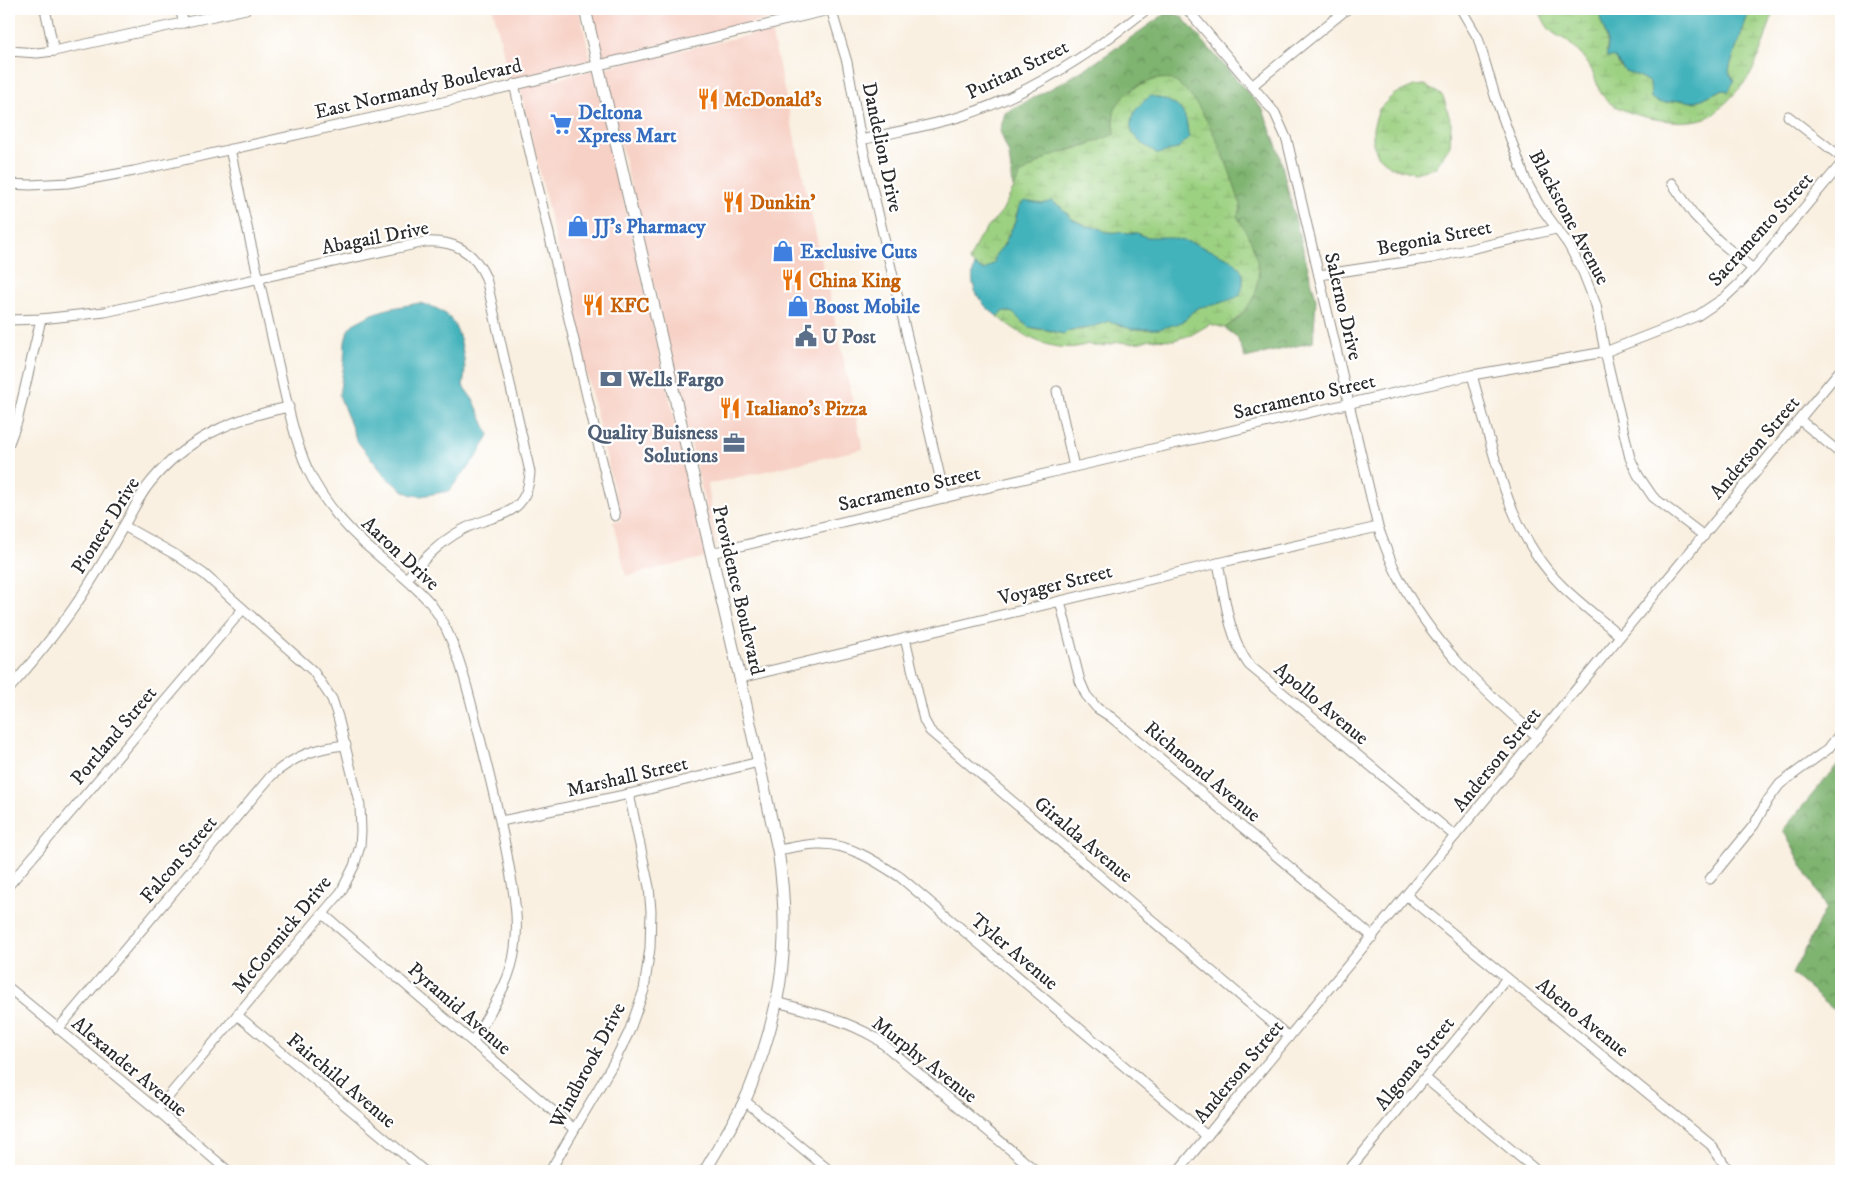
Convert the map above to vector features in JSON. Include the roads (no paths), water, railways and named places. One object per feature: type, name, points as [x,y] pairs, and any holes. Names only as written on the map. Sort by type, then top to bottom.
[{"type":"main road","name":"Providence Boulevard","points":[[585,9],[740,678],[778,850],[782,877],[785,926],[777,1002],[770,1030],[745,1101],[705,1171]]},
{"type":"street","points":[[45,9],[54,51]]},
{"type":"street","points":[[180,9],[184,23]]},
{"type":"street","points":[[9,51],[54,51],[246,9]]},
{"type":"street","name":"East Normandy Boulevard","points":[[9,184],[68,183],[134,171],[832,9]]},
{"type":"street","name":"Dandelion Drive","points":[[832,9],[848,62],[861,140],[945,498]]},
{"type":"street","name":"Puritan Street","points":[[861,140],[961,116],[995,103],[1048,78],[1101,45],[1146,9]]},
{"type":"street","name":"Salerno Drive","points":[[1187,9],[1275,113],[1287,140],[1378,526],[1397,575],[1413,604],[1440,642],[1468,675],[1538,736]]},
{"type":"street","points":[[1253,85],[1347,9]]},
{"type":"street","name":"Blackstone Avenue","points":[[1461,9],[1478,38],[1495,96],[1526,181],[1538,203],[1568,244],[1596,305],[1604,352],[1630,458],[1638,475],[1653,497],[1704,536]]},
{"type":"street","points":[[514,84],[615,516]]},
{"type":"street","points":[[1788,116],[1841,157]]},
{"type":"street","name":"Aaron Drive","points":[[230,149],[258,278],[289,407],[306,466],[323,497],[347,528],[407,578],[432,606],[446,630],[463,675],[502,821],[516,902],[517,933],[515,952],[505,988],[473,1041]]},
{"type":"street","name":"Sacramento Street","points":[[711,553],[1472,375],[1604,352],[1697,316],[1724,298],[1753,269],[1841,164]]},
{"type":"street","points":[[1672,183],[1694,215],[1719,241],[1753,269]]},
{"type":"street","name":"Begonia Street","points":[[1318,276],[1432,258],[1556,229]]},
{"type":"street","name":"Abagail Drive","points":[[9,320],[41,319],[105,312],[425,242],[440,241],[463,249],[480,264],[486,278],[530,472],[530,485],[522,500],[514,509],[502,516],[484,520],[463,529],[436,547],[407,578]]},
{"type":"street","points":[[9,443],[17,422],[41,319]]},
{"type":"street","name":"Anderson Street","points":[[1178,1171],[1841,370]]},
{"type":"street","points":[[1472,375],[1502,483],[1513,512],[1534,551],[1562,586],[1620,636]]},
{"type":"street","points":[[1058,391],[1074,467]]},
{"type":"street","name":"Pioneer Drive","points":[[9,689],[42,650],[87,588],[147,487],[172,460],[207,434],[244,418],[289,407]]},
{"type":"street","points":[[1800,420],[1841,454]]},
{"type":"street","name":"McCormick Drive","points":[[124,526],[204,574],[313,671],[332,699],[338,717],[360,806],[362,831],[354,866],[340,892],[157,1110]]},
{"type":"street","name":"Voyager Street","points":[[740,678],[1378,526]]},
{"type":"street","name":"Apollo Avenue","points":[[1218,563],[1233,637],[1241,655],[1249,665],[1456,836]]},
{"type":"street","name":"Richmond Avenue","points":[[1060,601],[1080,681],[1086,695],[1097,708],[1111,717],[1373,937]]},
{"type":"street","name":"Portland Street","points":[[9,885],[243,608]]},
{"type":"street","name":"Giralda Avenue","points":[[905,638],[924,720],[930,731],[1289,1037]]},
{"type":"street","points":[[1710,879],[1754,825],[1768,800],[1780,784],[1828,749],[1841,732]]},
{"type":"street","name":"Falcon Street","points":[[58,1029],[270,776],[288,762],[303,754],[346,745]]},
{"type":"street","name":"Marshall Street","points":[[502,821],[629,794],[759,762]]},
{"type":"street","name":"Windbrook Drive","points":[[550,1171],[629,1032],[644,990],[650,948],[651,911],[649,887],[629,794]]},
{"type":"street","name":"Tyler Avenue","points":[[778,850],[821,844],[844,848],[872,859],[900,877],[1206,1136]]},
{"type":"street","name":"Abeno Avenue","points":[[1407,896],[1711,1145],[1729,1171]]},
{"type":"street","name":"Pyramid Avenue","points":[[323,914],[574,1129]]},
{"type":"street","name":"Algoma Street","points":[[1348,1171],[1507,978]]},
{"type":"street","name":"Alexander Avenue","points":[[9,988],[228,1171]]},
{"type":"street","name":"Murphy Avenue","points":[[777,1002],[837,1019],[860,1028],[876,1038],[1036,1171]]},
{"type":"street","name":"Fairchild Avenue","points":[[237,1015],[424,1171]]},
{"type":"street","points":[[1425,1078],[1537,1171]]},
{"type":"street","points":[[745,1101],[830,1171]]},
{"type":"water","points":[[1599,9],[1750,9],[1730,66],[1729,72],[1734,81],[1728,92],[1726,90],[1718,92],[1694,102],[1681,100],[1658,102],[1651,98],[1650,83],[1639,76],[1625,71],[1614,57],[1607,57],[1608,45]]},
{"type":"water","points":[[1151,96],[1166,100],[1183,112],[1187,122],[1189,138],[1177,149],[1158,154],[1140,142],[1133,134],[1131,122],[1133,116],[1140,105]]},
{"type":"water","points":[[1024,201],[1043,204],[1051,201],[1061,207],[1072,219],[1086,226],[1099,228],[1106,232],[1137,233],[1146,237],[1167,237],[1193,243],[1231,259],[1240,268],[1243,275],[1240,295],[1214,305],[1200,307],[1193,311],[1185,320],[1159,329],[1131,329],[1109,321],[1089,328],[1070,330],[1063,334],[1028,327],[1013,313],[1005,311],[997,316],[980,300],[974,287],[973,273],[975,265],[984,271],[994,263],[996,254],[1004,245],[1015,222],[1019,207]]},
{"type":"water","points":[[419,303],[443,312],[449,317],[457,330],[464,358],[463,386],[474,401],[489,435],[478,455],[449,491],[421,496],[412,495],[404,491],[387,478],[357,441],[339,395],[345,342],[348,330],[353,324],[387,309]]},
{"type":"place","name":"McDonald's","points":[[708,99]]},
{"type":"place","name":"Deltona Xpress Mart","points":[[561,124]]},
{"type":"place","name":"Dunkin'","points":[[733,202]]},
{"type":"place","name":"JJ's Pharmacy","points":[[578,226]]},
{"type":"place","name":"Exclusive Cuts","points":[[783,251]]},
{"type":"place","name":"China King","points":[[792,280]]},
{"type":"place","name":"KFC","points":[[593,305]]},
{"type":"place","name":"Boost Mobile","points":[[798,306]]},
{"type":"place","name":"U Post","points":[[806,336]]},
{"type":"place","name":"Wells Fargo","points":[[611,379]]},
{"type":"place","name":"Italiano's Pizza","points":[[730,408]]},
{"type":"place","name":"Quality Buisness Solutions","points":[[734,443]]}]
